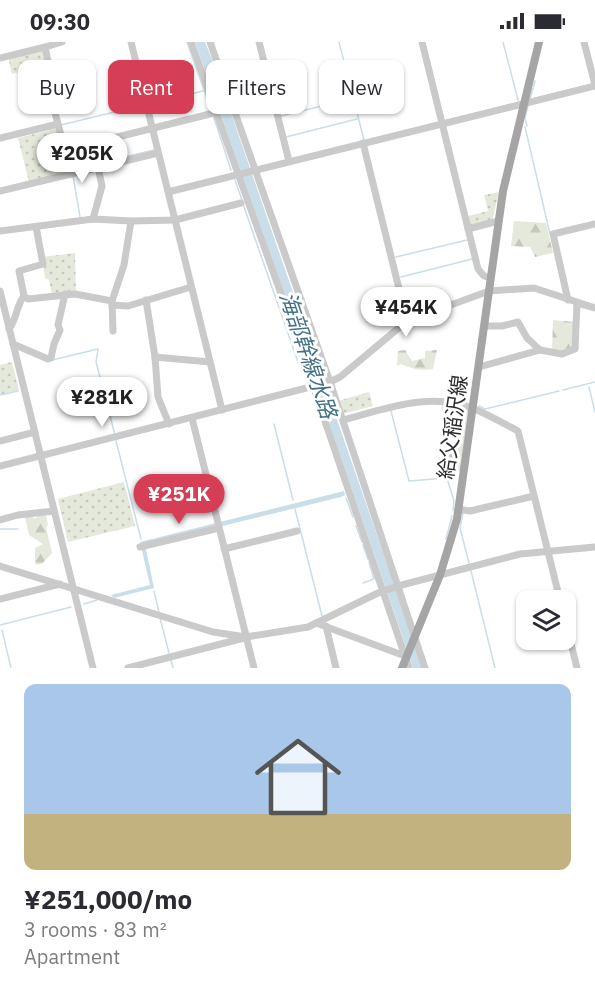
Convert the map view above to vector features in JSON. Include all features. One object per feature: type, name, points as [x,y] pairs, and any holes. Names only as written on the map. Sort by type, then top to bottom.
[{"type":"main road","name":"給父稲沢線","points":[[406,661],[440,575],[458,509],[503,191],[539,42]]},
{"type":"street","points":[[0,58],[62,42]]},
{"type":"street","points":[[131,42],[222,410]]},
{"type":"street","points":[[191,42],[314,387],[406,661]]},
{"type":"street","points":[[210,42],[329,382],[425,668]]},
{"type":"street","points":[[259,42],[289,161]]},
{"type":"street","points":[[422,42],[478,269],[484,276],[490,278]]},
{"type":"street","points":[[168,192],[595,86],[584,42]]},
{"type":"street","points":[[45,47],[56,100],[53,105],[71,174]]},
{"type":"street","points":[[65,150],[210,114]]},
{"type":"street","points":[[0,138],[58,123]]},
{"type":"street","points":[[363,143],[407,321]]},
{"type":"street","points":[[0,191],[158,153]]},
{"type":"street","points":[[93,219],[102,186],[98,167]]},
{"type":"street","points":[[0,231],[93,219],[175,220],[241,203]]},
{"type":"street","points":[[113,332],[112,303],[124,265],[131,221]]},
{"type":"street","points":[[468,229],[498,221]]},
{"type":"street","points":[[568,300],[553,234],[595,224]]},
{"type":"street","points":[[9,329],[24,296],[19,271],[43,264],[36,227]]},
{"type":"street","points":[[24,296],[28,299],[75,294],[128,306],[191,287]]},
{"type":"street","points":[[0,466],[329,382],[340,377],[407,321],[489,291],[534,288],[595,309]]},
{"type":"street","points":[[0,291],[93,668]]},
{"type":"street","points":[[13,344],[48,359],[51,358],[60,330],[58,325],[64,294]]},
{"type":"street","points":[[146,300],[155,357],[158,397],[169,424]]},
{"type":"street","points":[[478,367],[540,350],[562,354],[575,349],[577,303]]},
{"type":"street","points":[[484,326],[502,326],[518,322],[527,338],[540,350]]},
{"type":"street","points":[[155,357],[210,362]]},
{"type":"street","points":[[342,420],[417,402],[433,401],[473,408],[518,431],[558,590]]},
{"type":"street","points":[[192,418],[254,668]]},
{"type":"street","points":[[0,441],[35,432]]},
{"type":"street","points":[[458,509],[470,511],[534,496]]},
{"type":"street","points":[[0,520],[18,515],[54,511]]},
{"type":"street","points":[[142,547],[218,525]]},
{"type":"street","points":[[224,549],[297,531]]},
{"type":"street","points":[[128,668],[238,641],[246,637],[308,627],[384,591],[520,554],[595,547]]},
{"type":"street","points":[[0,566],[213,632],[246,637]]},
{"type":"street","points":[[0,599],[63,584]]},
{"type":"street","points":[[316,623],[406,661]]},
{"type":"street","points":[[326,626],[336,668]]},
{"type":"street","points":[[573,650],[577,668]]},
{"type":"green space","points":[[43,48],[45,60],[18,60],[18,72],[12,74],[8,57]]},
{"type":"green space","points":[[58,128],[69,171],[29,182],[18,138]]},
{"type":"green space","points":[[499,192],[492,221],[471,227],[468,216],[488,211],[484,195]]},
{"type":"green space","points":[[514,221],[546,223],[553,253],[535,257],[530,247],[511,246]]},
{"type":"green space","points":[[75,253],[76,292],[52,294],[49,280],[45,278],[42,257]]},
{"type":"green space","points":[[553,320],[574,322],[575,345],[562,353],[552,351]]},
{"type":"green space","points":[[405,350],[412,361],[425,358],[425,351],[437,350],[433,369],[417,369],[401,364],[397,366],[398,351]]},
{"type":"green space","points":[[12,362],[19,390],[0,395],[0,365]]},
{"type":"green space","points":[[369,392],[373,406],[342,414],[338,401]]},
{"type":"green space","points":[[444,404],[466,408],[468,411],[460,471],[457,471],[447,461],[441,450],[460,444],[455,434],[458,433],[457,426],[447,428],[445,420],[450,420],[450,414],[443,414],[441,406]]},
{"type":"green space","points":[[124,482],[135,526],[68,542],[58,499]]},
{"type":"green space","points":[[37,514],[46,514],[48,525],[46,527],[52,553],[42,564],[36,565],[35,548],[43,544],[29,535],[25,517],[33,515],[33,518],[37,518]]},
{"type":"water","points":[[195,42],[205,42],[212,60],[206,60],[206,73]]},
{"type":"water","name":"海部幹線水路","points":[[221,114],[231,114],[423,668],[413,668]]},
{"type":"water","points":[[344,491],[345,495],[341,497],[145,545],[154,588],[114,598],[111,595],[150,585],[140,542]]},
{"type":"waterway","points":[[187,42],[206,96]]},
{"type":"waterway","points":[[339,42],[364,140]]},
{"type":"waterway","points":[[503,42],[518,100]]},
{"type":"waterway","points":[[530,99],[535,81]]},
{"type":"waterway","points":[[194,93],[203,91]]},
{"type":"waterway","points":[[527,126],[525,118],[528,106]]},
{"type":"waterway","points":[[281,116],[319,107]]},
{"type":"waterway","points":[[61,125],[108,114]]},
{"type":"waterway","points":[[213,115],[231,170]]},
{"type":"waterway","points":[[286,137],[357,119]]},
{"type":"waterway","points":[[525,127],[550,234]]},
{"type":"waterway","points":[[74,169],[154,150]]},
{"type":"waterway","points":[[73,176],[80,217]]},
{"type":"waterway","points":[[235,180],[242,200]]},
{"type":"waterway","name":"海部幹線水路","points":[[243,204],[299,365]]},
{"type":"waterway","points":[[396,257],[467,240]]},
{"type":"waterway","points":[[401,277],[472,259]]},
{"type":"waterway","points":[[580,307],[592,310]]},
{"type":"waterway","points":[[52,360],[98,349],[96,362],[115,435]]},
{"type":"waterway","name":"海部幹線水路","points":[[319,360],[326,381]]},
{"type":"waterway","points":[[563,390],[595,382]]},
{"type":"waterway","name":"海部幹線水路","points":[[327,385],[338,418]]},
{"type":"waterway","points":[[589,387],[595,412]]},
{"type":"waterway","points":[[0,395],[18,391]]},
{"type":"waterway","points":[[479,406],[485,409],[559,391]]},
{"type":"waterway","points":[[391,411],[409,481],[447,478],[454,501],[453,511]]},
{"type":"waterway","points":[[274,424],[293,500]]},
{"type":"waterway","points":[[116,441],[141,539]]},
{"type":"waterway","points":[[346,498],[353,517]]},
{"type":"waterway","points":[[295,509],[322,616]]},
{"type":"waterway","points":[[463,513],[460,528],[469,563]]},
{"type":"waterway","points":[[446,539],[452,516]]},
{"type":"waterway","points":[[356,526],[362,542]]},
{"type":"waterway","points":[[0,529],[18,529]]},
{"type":"waterway","points":[[363,545],[368,559]]},
{"type":"waterway","points":[[363,583],[374,579],[369,562]]},
{"type":"waterway","points":[[471,571],[495,668]]},
{"type":"waterway","points":[[154,591],[159,612]]},
{"type":"waterway","points":[[84,604],[97,600]]},
{"type":"waterway","points":[[0,625],[71,607]]},
{"type":"waterway","points":[[160,618],[169,653]]},
{"type":"waterway","points":[[2,630],[11,668]]},
{"type":"waterway","points":[[171,660],[173,668]]}]
